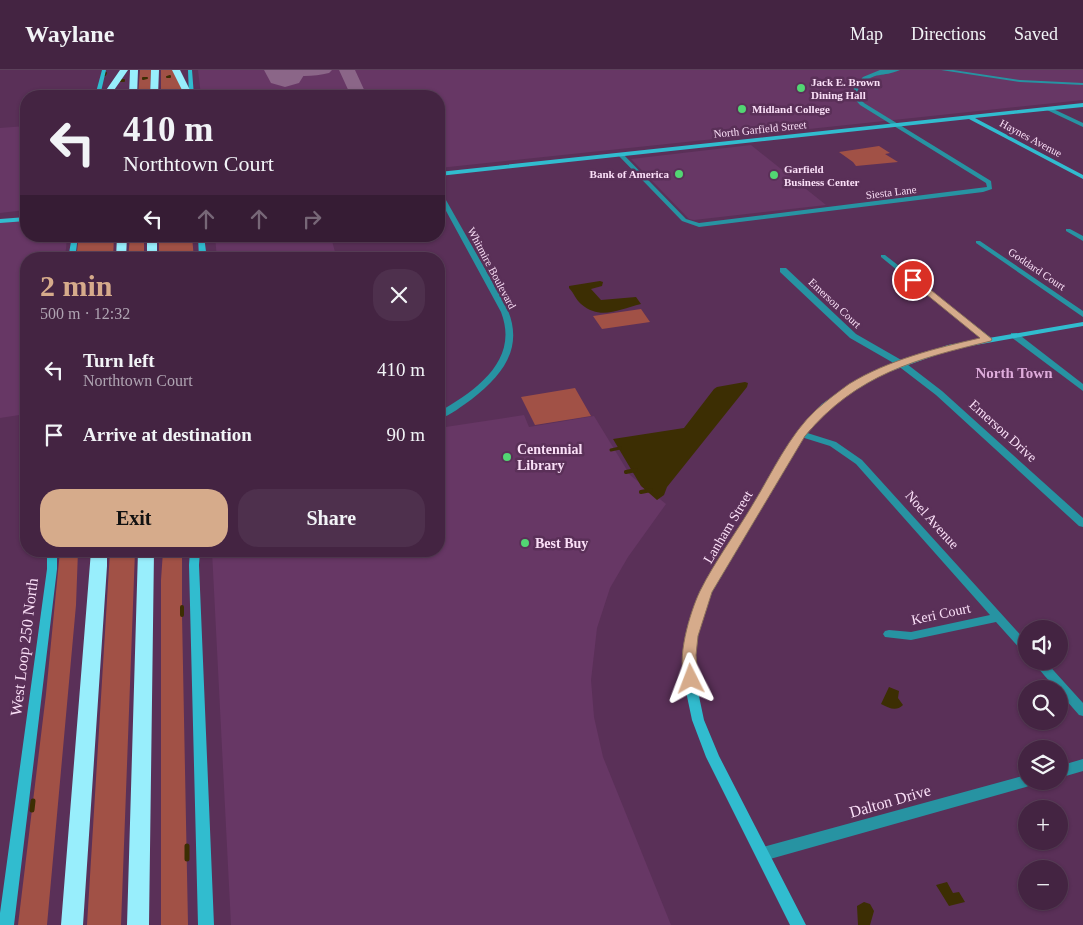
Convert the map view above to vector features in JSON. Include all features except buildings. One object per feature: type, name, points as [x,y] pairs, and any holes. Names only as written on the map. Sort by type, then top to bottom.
[{"type":"highway","points":[[110,90],[124,70]]},
{"type":"highway","points":[[132,90],[134,70]]},
{"type":"highway","points":[[154,70],[154,90]]},
{"type":"highway","points":[[176,70],[187,90]]},
{"type":"highway","points":[[72,925],[99,557]]},
{"type":"highway","points":[[138,925],[146,557]]},
{"type":"highway","points":[[145,607],[150,557]]},
{"type":"main road","points":[[99,90],[104,70]]},
{"type":"main road","points":[[190,70],[190,90]]},
{"type":"main road","name":"North Garfield Street","points":[[445,173],[1083,105]]},
{"type":"main road","name":"Haynes Avenue","points":[[969,116],[1083,178]]},
{"type":"main road","points":[[0,222],[20,220]]},
{"type":"main road","name":"Lanham Street","points":[[798,925],[764,854],[713,756],[698,720],[690,682],[690,647],[694,625],[706,592],[801,434],[825,406],[868,378],[900,363],[951,347],[988,339],[1083,324]]},
{"type":"main road","name":"West Loop 250 North","points":[[6,925],[52,557]]},
{"type":"main road","points":[[195,557],[206,925]]},
{"type":"street","name":"Siesta Lane","points":[[620,154],[684,220],[699,225],[982,190],[991,186],[989,182],[864,106],[856,97],[855,89],[859,83],[869,76],[882,71],[898,70]]},
{"type":"street","points":[[943,70],[1020,81],[1083,84]]},
{"type":"street","points":[[1049,109],[1083,125]]},
{"type":"street","name":"Whitmire Boulevard","points":[[445,204],[504,311],[510,333],[510,341],[505,357],[490,379],[467,399],[445,412]]},
{"type":"street","points":[[1068,230],[1083,238]]},
{"type":"street","name":"Goddard Court","points":[[978,242],[1083,315]]},
{"type":"street","points":[[883,256],[988,339]]},
{"type":"street","name":"Emerson Court","points":[[783,270],[853,336],[900,363]]},
{"type":"street","points":[[1014,335],[1083,388]]},
{"type":"street","name":"Emerson Drive","points":[[900,363],[948,401],[1083,524]]},
{"type":"street","name":"Noel Avenue","points":[[801,434],[833,444],[859,462],[1018,639]]},
{"type":"street","name":"Keri Court","points":[[889,634],[911,636],[999,617]]},
{"type":"street","points":[[1046,670],[1083,711]]},
{"type":"street","points":[[1068,769],[1083,765]]},
{"type":"street","name":"Dalton Drive","points":[[764,854],[1018,783]]},
{"type":"shaded area","points":[[140,70],[151,70],[150,90],[138,90]]},
{"type":"shaded area","points":[[161,70],[173,70],[184,90],[161,90]]},
{"type":"shaded area","name":"Midland College","points":[[198,70],[1083,70],[1083,100],[445,167],[445,90],[200,90]]},
{"type":"shaded area","points":[[20,126],[20,211],[0,213],[0,128]]},
{"type":"shaded area","points":[[751,145],[826,205],[694,220],[689,219],[631,159]]},
{"type":"shaded area","points":[[879,146],[890,153],[885,154],[898,162],[856,166],[839,152]]},
{"type":"shaded area","points":[[20,219],[20,242],[67,242],[65,252],[20,252],[20,415],[0,418],[0,221]]},
{"type":"shaded area","points":[[78,242],[114,242],[113,252],[77,252]]},
{"type":"shaded area","points":[[129,242],[144,242],[144,252],[129,252]]},
{"type":"shaded area","points":[[159,242],[193,242],[193,252],[159,252]]},
{"type":"shaded area","points":[[216,242],[332,242],[335,252],[216,252]]},
{"type":"shaded area","points":[[603,282],[602,286],[591,289],[601,300],[636,297],[641,304],[618,311],[596,312],[581,304],[569,288],[569,286]]},
{"type":"shaded area","points":[[641,309],[650,322],[602,329],[593,316]]},
{"type":"shaded area","points":[[745,382],[748,383],[747,387],[667,487],[664,495],[657,500],[641,486],[613,439],[684,428],[714,389]]},
{"type":"shaded area","points":[[575,388],[591,416],[535,425],[521,397]]},
{"type":"shaded area","points":[[524,415],[529,427],[594,416],[630,475],[666,504],[628,557],[610,588],[597,628],[591,680],[594,717],[603,757],[671,925],[231,925],[212,557],[445,557],[445,427]]},
{"type":"shaded area","points":[[59,557],[78,557],[76,605],[47,925],[18,925],[46,694]]},
{"type":"shaded area","points":[[110,557],[135,557],[121,925],[87,925]]},
{"type":"shaded area","points":[[163,557],[182,557],[188,925],[161,925]]},
{"type":"shaded area","points":[[889,687],[899,691],[898,698],[903,705],[898,708],[892,709],[881,704]]},
{"type":"shaded area","points":[[947,882],[953,893],[959,892],[965,902],[949,906],[936,885]]},
{"type":"shaded area","points":[[864,902],[870,904],[874,911],[870,925],[858,925],[857,906]]},
{"type":"waterway","points":[[170,76],[170,77],[167,77],[170,76]]},
{"type":"waterway","points":[[143,78],[147,78],[143,79],[143,78]]},
{"type":"waterway","points":[[121,80],[124,80],[124,81],[121,81],[121,80]]},
{"type":"waterway","points":[[611,450],[620,448]]},
{"type":"waterway","points":[[626,472],[636,470]]},
{"type":"waterway","points":[[641,492],[651,490]]},
{"type":"waterway","points":[[182,607],[182,615]]},
{"type":"waterway","points":[[32,810],[33,801]]},
{"type":"waterway","points":[[187,846],[187,859]]},
{"type":"taxiway","points":[[286,70],[298,72],[324,70]]},
{"type":"taxiway","points":[[347,70],[356,90]]},
{"type":"runway","points":[[283,70],[285,75]]},
{"type":"place","name":"Jack E. Brown Dining Hall","points":[[801,88]]},
{"type":"place","name":"Midland College","points":[[742,109]]},
{"type":"place","name":"Bank of America","points":[[679,174]]},
{"type":"place","name":"Garfield Business Center","points":[[774,175]]},
{"type":"place","name":"Centennial Library","points":[[507,457]]},
{"type":"place","name":"Best Buy","points":[[525,543]]},
{"type":"district","name":"North Town","points":[[1014,373]]},
{"type":"route","points":[[691,679],[689,670],[690,647],[694,625],[706,592],[801,434],[819,412],[852,387],[880,372],[912,359],[988,339],[913,280]]}]
